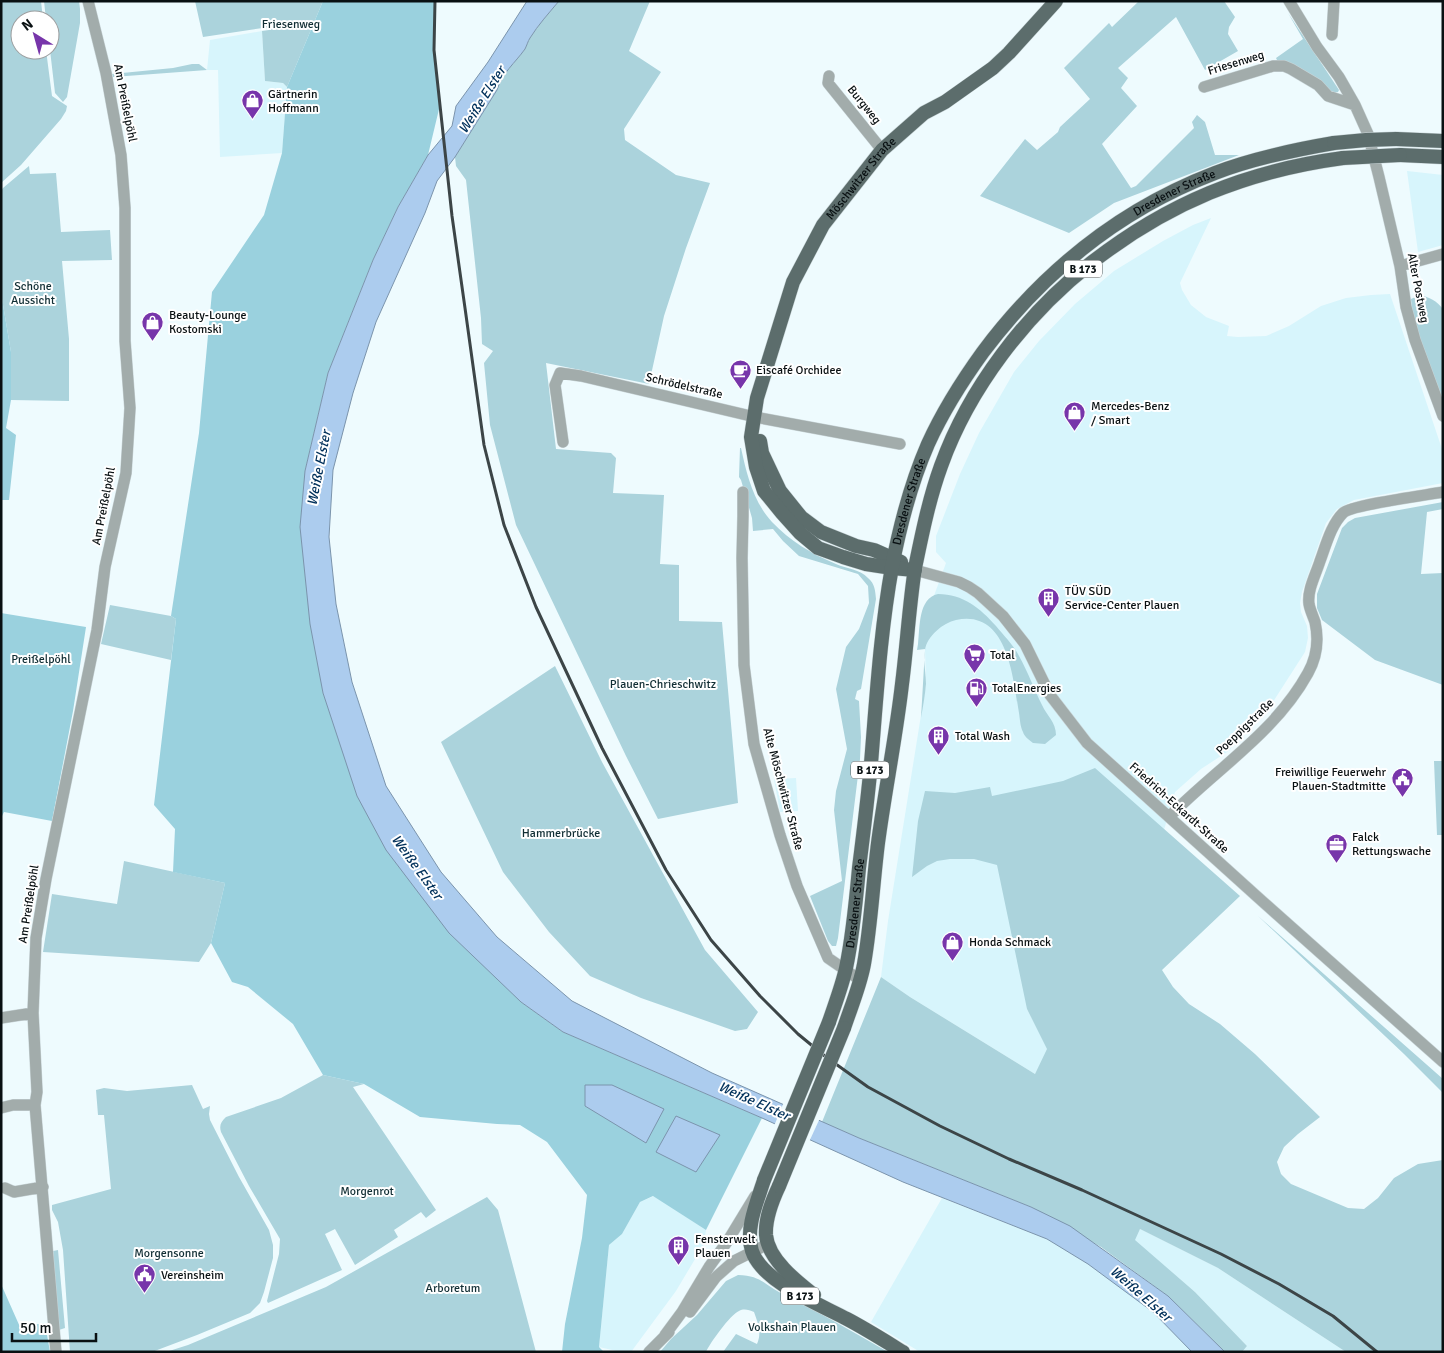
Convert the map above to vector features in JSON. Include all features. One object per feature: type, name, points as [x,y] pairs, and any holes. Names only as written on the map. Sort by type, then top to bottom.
[{"type":"main road","name":"Möschwitzer Straße","points":[[915,570],[893,563],[850,559],[818,548],[800,533],[764,491],[756,467],[752,437],[757,398],[793,282],[823,225],[882,150],[924,113],[944,102],[993,68],[1056,1]]},
{"type":"main road","name":"Dresdener Straße","points":[[764,1180],[829,1022],[846,970],[870,774],[886,604],[893,563],[902,520],[917,472],[929,442],[958,387],[991,342],[1047,279],[1086,245],[1113,226],[1168,194],[1214,173],[1270,155],[1334,143],[1366,140],[1443,141]]},
{"type":"main road","name":"B 173","points":[[915,570],[929,506],[941,466],[957,429],[990,372],[1028,322],[1084,268],[1111,247],[1142,227],[1195,198],[1237,182],[1310,162],[1400,155],[1443,157]]},
{"type":"main road","name":"Dresdener Straße","points":[[768,1244],[766,1227],[771,1205],[844,1028],[864,966],[880,829],[902,684],[915,570]]},
{"type":"main road","name":"B 173","points":[[764,1180],[751,1225],[750,1238],[752,1251],[763,1268],[799,1295],[847,1319],[903,1352]]},
{"type":"main road","name":"B 173","points":[[768,1244],[776,1258],[801,1284],[847,1319]]},
{"type":"street","name":"Am Preißelpöhl","points":[[56,1352],[35,1105],[37,1092],[33,1013],[36,938],[55,831],[97,630],[105,567],[126,473],[130,408],[125,341],[125,208],[121,155],[106,72],[88,1]]},
{"type":"street","points":[[1289,1],[1317,47],[1340,77],[1356,105]]},
{"type":"street","points":[[1332,35],[1334,1]]},
{"type":"street","name":"Friesenweg","points":[[1204,88],[1273,66],[1284,66],[1318,85],[1328,96],[1356,105]]},
{"type":"street","name":"Burgweg","points":[[830,76],[828,83],[882,150]]},
{"type":"street","name":"Alter Postweg","points":[[1356,105],[1368,134],[1376,162],[1400,266],[1406,307],[1415,340],[1443,416]]},
{"type":"street","points":[[1400,266],[1443,254]]},
{"type":"street","name":"Schrödelstraße","points":[[563,442],[555,385],[560,373],[581,376],[755,416],[900,444]]},
{"type":"street","name":"Alte Möschwitzer Straße","points":[[742,492],[744,665],[754,744],[780,835],[798,886],[828,958],[860,980]]},
{"type":"street","name":"Poeppigstraße","points":[[1169,817],[1278,717],[1308,673],[1315,659],[1318,640],[1309,603],[1310,590],[1328,538],[1336,522],[1344,512],[1360,507],[1443,492]]},
{"type":"street","name":"Friedrich-Eckardt-Straße","points":[[915,570],[959,582],[970,587],[1003,616],[1025,644],[1050,695],[1087,743],[1302,938],[1443,1062]]},
{"type":"street","points":[[1,1018],[33,1013]]},
{"type":"street","points":[[1,1108],[13,1105],[35,1105]]},
{"type":"street","points":[[649,1352],[665,1335],[682,1312],[764,1180]]},
{"type":"street","points":[[5,1188],[14,1192],[43,1188]]},
{"type":"street","points":[[665,1335],[681,1322],[716,1278],[734,1261],[768,1244]]},
{"type":"shaded area","name":"Gärtnerin Hoffmann","points":[[262,31],[265,81],[283,83],[287,87],[282,153],[220,157],[218,70],[207,70],[210,40]]},
{"type":"shaded area","points":[[1407,171],[1443,175],[1443,245],[1418,252]]},
{"type":"shaded area","points":[[1211,218],[1180,283],[1191,305],[1206,317],[1229,326],[1227,336],[1266,336],[1289,326],[1321,306],[1346,298],[1390,294],[1443,452],[1443,483],[1354,500],[1337,509],[1326,523],[1300,603],[1301,612],[1307,626],[1308,638],[1305,652],[1269,708],[1236,738],[1230,750],[1201,769],[1175,792],[1164,830],[1027,1009],[1048,1049],[1035,1074],[881,977],[888,921],[926,684],[925,649],[928,612],[946,563],[936,552],[936,536],[960,474],[979,433],[1014,372],[1039,341],[1075,304],[1114,271],[1163,241]]},
{"type":"shaded area","points":[[796,778],[798,811],[780,812],[774,779]]},
{"type":"shaded area","points":[[654,1196],[706,1230],[704,1244],[676,1291],[631,1352],[621,1352],[599,1347],[609,1245],[622,1234],[640,1202]]},
{"type":"shaded area","points":[[942,1198],[1047,1239],[1088,1264],[1153,1312],[1192,1352],[920,1352],[871,1322]]},
{"type":"shaded area","points":[[1140,1229],[1218,1268],[1346,1352],[1242,1352],[1247,1346],[1195,1292],[1134,1240]]},
{"type":"green space","points":[[1,1],[41,1],[42,10],[10,10],[10,60],[47,60],[52,96],[67,106],[66,111],[21,165],[1,183]]},
{"type":"green space","points":[[44,1],[79,1],[80,23],[67,97],[63,102],[55,93],[51,60],[60,60],[60,10],[45,10]]},
{"type":"green space","name":"Friesenweg","points":[[195,1],[323,1],[287,87],[283,83],[265,81],[262,31],[269,30],[269,27],[203,37]]},
{"type":"green space","points":[[323,1],[435,1],[434,50],[440,105],[428,155],[398,207],[373,260],[328,373],[305,471],[323,693],[521,1002],[563,1032],[762,1118],[706,1230],[653,1196],[640,1202],[622,1234],[609,1245],[599,1347],[604,1352],[562,1352],[565,1324],[582,1238],[587,1195],[547,1142],[520,1125],[420,1117],[364,1084],[323,1075],[293,1024],[248,987],[232,982],[211,943],[225,883],[173,872],[175,829],[154,805],[176,619],[171,616],[199,433],[212,292],[264,215],[282,153],[287,87]]},
{"type":"green space","name":"Plauen-Chrieschwitz","points":[[559,1],[650,1],[629,51],[661,72],[624,129],[625,140],[676,175],[710,183],[664,316],[649,384],[546,363],[556,449],[611,453],[616,458],[613,493],[664,495],[660,564],[679,565],[679,621],[722,622],[738,803],[658,819],[516,525],[490,425],[484,363],[493,351],[482,344],[481,318],[466,180],[456,166],[455,157],[497,90],[502,78],[525,49],[536,28]]},
{"type":"green space","points":[[1139,1],[1224,1],[1235,17],[1229,27],[1228,34],[1238,51],[1205,70],[1176,17],[1118,68],[1128,78],[1121,88],[1137,106],[1102,144],[1131,188],[1136,186],[1194,128],[1192,122],[1197,115],[1205,122],[1215,155],[1239,155],[1114,203],[1069,233],[980,196],[1025,139],[1037,150],[1058,132],[1060,127],[1090,99],[1064,68],[1109,23],[1112,27]]},
{"type":"green space","points":[[1288,13],[1339,90],[1338,92],[1330,93],[1279,64],[1276,58],[1303,39]]},
{"type":"green space","points":[[199,64],[207,70],[113,77],[112,74],[173,68]]},
{"type":"green space","name":"Schöne Aussicht","points":[[29,166],[30,174],[56,173],[61,232],[110,230],[112,260],[62,261],[69,339],[69,401],[11,400],[11,352],[1,293],[1,191]]},
{"type":"green space","points":[[1,293],[11,352],[11,400],[6,428],[16,435],[9,500],[1,500]]},
{"type":"green space","points":[[1420,295],[1433,300],[1443,309],[1443,408],[1413,326],[1411,299]]},
{"type":"green space","points":[[740,448],[755,496],[772,522],[794,541],[818,556],[865,575],[875,590],[876,599],[861,689],[857,691],[855,699],[859,701],[860,759],[836,946],[832,946],[828,941],[810,896],[842,881],[834,810],[836,791],[847,749],[836,689],[846,647],[859,629],[869,603],[868,586],[858,574],[799,556],[773,529],[753,531],[752,518],[739,477]]},
{"type":"green space","points":[[1443,502],[1443,509],[1427,512],[1421,574],[1443,573],[1443,685],[1375,660],[1322,620],[1317,608],[1317,594],[1342,528],[1348,522],[1355,518]]},
{"type":"green space","points":[[938,594],[955,596],[970,603],[990,619],[1017,652],[1042,705],[1053,723],[1056,735],[1045,744],[1033,743],[1024,735],[1014,682],[1005,649],[997,635],[987,625],[973,619],[951,622],[941,627],[932,635],[925,651],[925,649],[917,650],[921,614],[927,601]]},
{"type":"green space","points":[[110,605],[171,616],[176,619],[171,660],[101,644]]},
{"type":"green space","name":"Preißelpöhl","points":[[1,613],[86,627],[73,711],[52,821],[4,812],[1,818]]},
{"type":"green space","points":[[924,660],[926,684],[921,718]]},
{"type":"green space","name":"Hammerbrücke","points":[[555,666],[602,762],[705,950],[758,1012],[747,1029],[735,1031],[641,998],[590,976],[549,932],[503,872],[441,742]]},
{"type":"green space","points":[[1434,761],[1443,761],[1443,835],[1437,835]]},
{"type":"green space","points":[[1095,768],[1240,896],[1162,970],[1173,987],[1189,1004],[1220,1024],[1255,1054],[1320,1117],[1284,1147],[1277,1162],[1281,1174],[1291,1184],[1348,1208],[1364,1209],[1378,1198],[1394,1178],[1418,1164],[1443,1160],[1443,1352],[1346,1352],[1218,1268],[1140,1229],[1135,1240],[1195,1292],[1247,1346],[1242,1352],[1225,1352],[1168,1296],[1101,1247],[1031,1207],[822,1122],[881,977],[1035,1074],[1047,1049],[1027,1009],[997,865],[974,859],[950,859],[937,861],[912,877],[918,821],[925,791],[955,793],[990,787],[992,796],[1063,781]]},
{"type":"green space","points":[[124,861],[225,883],[211,943],[199,962],[43,952],[52,894],[117,904]]},
{"type":"green space","points":[[1258,916],[1443,1079],[1443,1093],[1404,1054]]},
{"type":"green space","name":"Morgenrot","points":[[323,1075],[364,1084],[353,1087],[436,1210],[426,1218],[421,1212],[394,1230],[398,1237],[355,1265],[335,1229],[325,1234],[342,1270],[268,1303],[279,1254],[280,1239],[249,1186],[221,1132],[220,1125],[226,1117],[281,1098]]},
{"type":"green space","name":"Morgensonne","points":[[192,1085],[203,1109],[210,1106],[210,1120],[269,1230],[273,1245],[273,1258],[260,1303],[250,1313],[152,1352],[70,1352],[63,1250],[58,1222],[52,1210],[52,1205],[111,1189],[104,1115],[98,1115],[96,1090],[104,1088],[127,1091]]},
{"type":"green space","name":"Arboretum","points":[[487,1197],[498,1210],[536,1352],[166,1352],[188,1345],[326,1287]]},
{"type":"green space","points":[[58,1250],[65,1328],[59,1330],[53,1251]]},
{"type":"green space","name":"Volkshain Plauen","points":[[738,1275],[762,1281],[888,1352],[723,1352],[736,1334],[757,1344],[759,1332],[754,1312],[745,1309],[739,1311],[726,1323],[706,1352],[660,1352],[697,1315],[726,1281]]},
{"type":"green space","points":[[1,1284],[20,1327],[45,1323],[50,1352],[1,1352]]},
{"type":"water","name":"Weiße Elster","points":[[527,1],[559,1],[536,28],[525,49],[505,73],[497,90],[455,157],[437,181],[425,213],[376,322],[353,393],[333,470],[329,537],[336,604],[352,682],[386,786],[441,872],[497,937],[572,1001],[712,1073],[859,1138],[1031,1207],[1070,1226],[1168,1296],[1225,1352],[1192,1352],[1153,1312],[1088,1264],[1047,1239],[903,1182],[762,1118],[563,1032],[521,1002],[449,933],[386,850],[357,796],[323,693],[310,624],[300,527],[305,471],[328,373],[373,260],[398,207],[428,155],[452,126],[456,106],[488,62]]},
{"type":"water","points":[[585,1085],[612,1085],[664,1109],[646,1143],[585,1106]]},
{"type":"water","points":[[676,1116],[720,1135],[696,1172],[656,1152]]},
{"type":"pier","points":[[784,1102],[820,1118],[809,1142],[774,1126]]},
{"type":"railway","points":[[435,1],[434,50],[452,216],[484,445],[504,525],[536,607],[602,748],[666,870],[711,940],[760,996],[798,1034],[868,1087],[940,1126],[1221,1254],[1279,1284],[1333,1316],[1377,1352]]},
{"type":"place","name":"Gärtnerin Hoffmann","points":[[252,120]]},
{"type":"place","name":"Beauty-Lounge Kostomski","points":[[153,341]]},
{"type":"place","name":"Eiscafé Orchidee","points":[[740,389]]},
{"type":"place","name":"Mercedes-Benz / Smart","points":[[1075,432]]},
{"type":"place","name":"TÜV SÜD Service-Center Plauen","points":[[1049,617]]},
{"type":"place","name":"Total","points":[[974,674]]},
{"type":"place","name":"TotalEnergies","points":[[976,707]]},
{"type":"place","name":"Total Wash","points":[[939,755]]},
{"type":"place","name":"Freiwillige Feuerwehr Plauen-Stadtmitte","points":[[1402,798]]},
{"type":"place","name":"Falck Rettungswache","points":[[1336,863]]},
{"type":"place","name":"Honda Schmack","points":[[953,961]]},
{"type":"place","name":"Fensterwelt Plauen","points":[[679,1265]]},
{"type":"place","name":"Vereinsheim","points":[[145,1294]]}]
